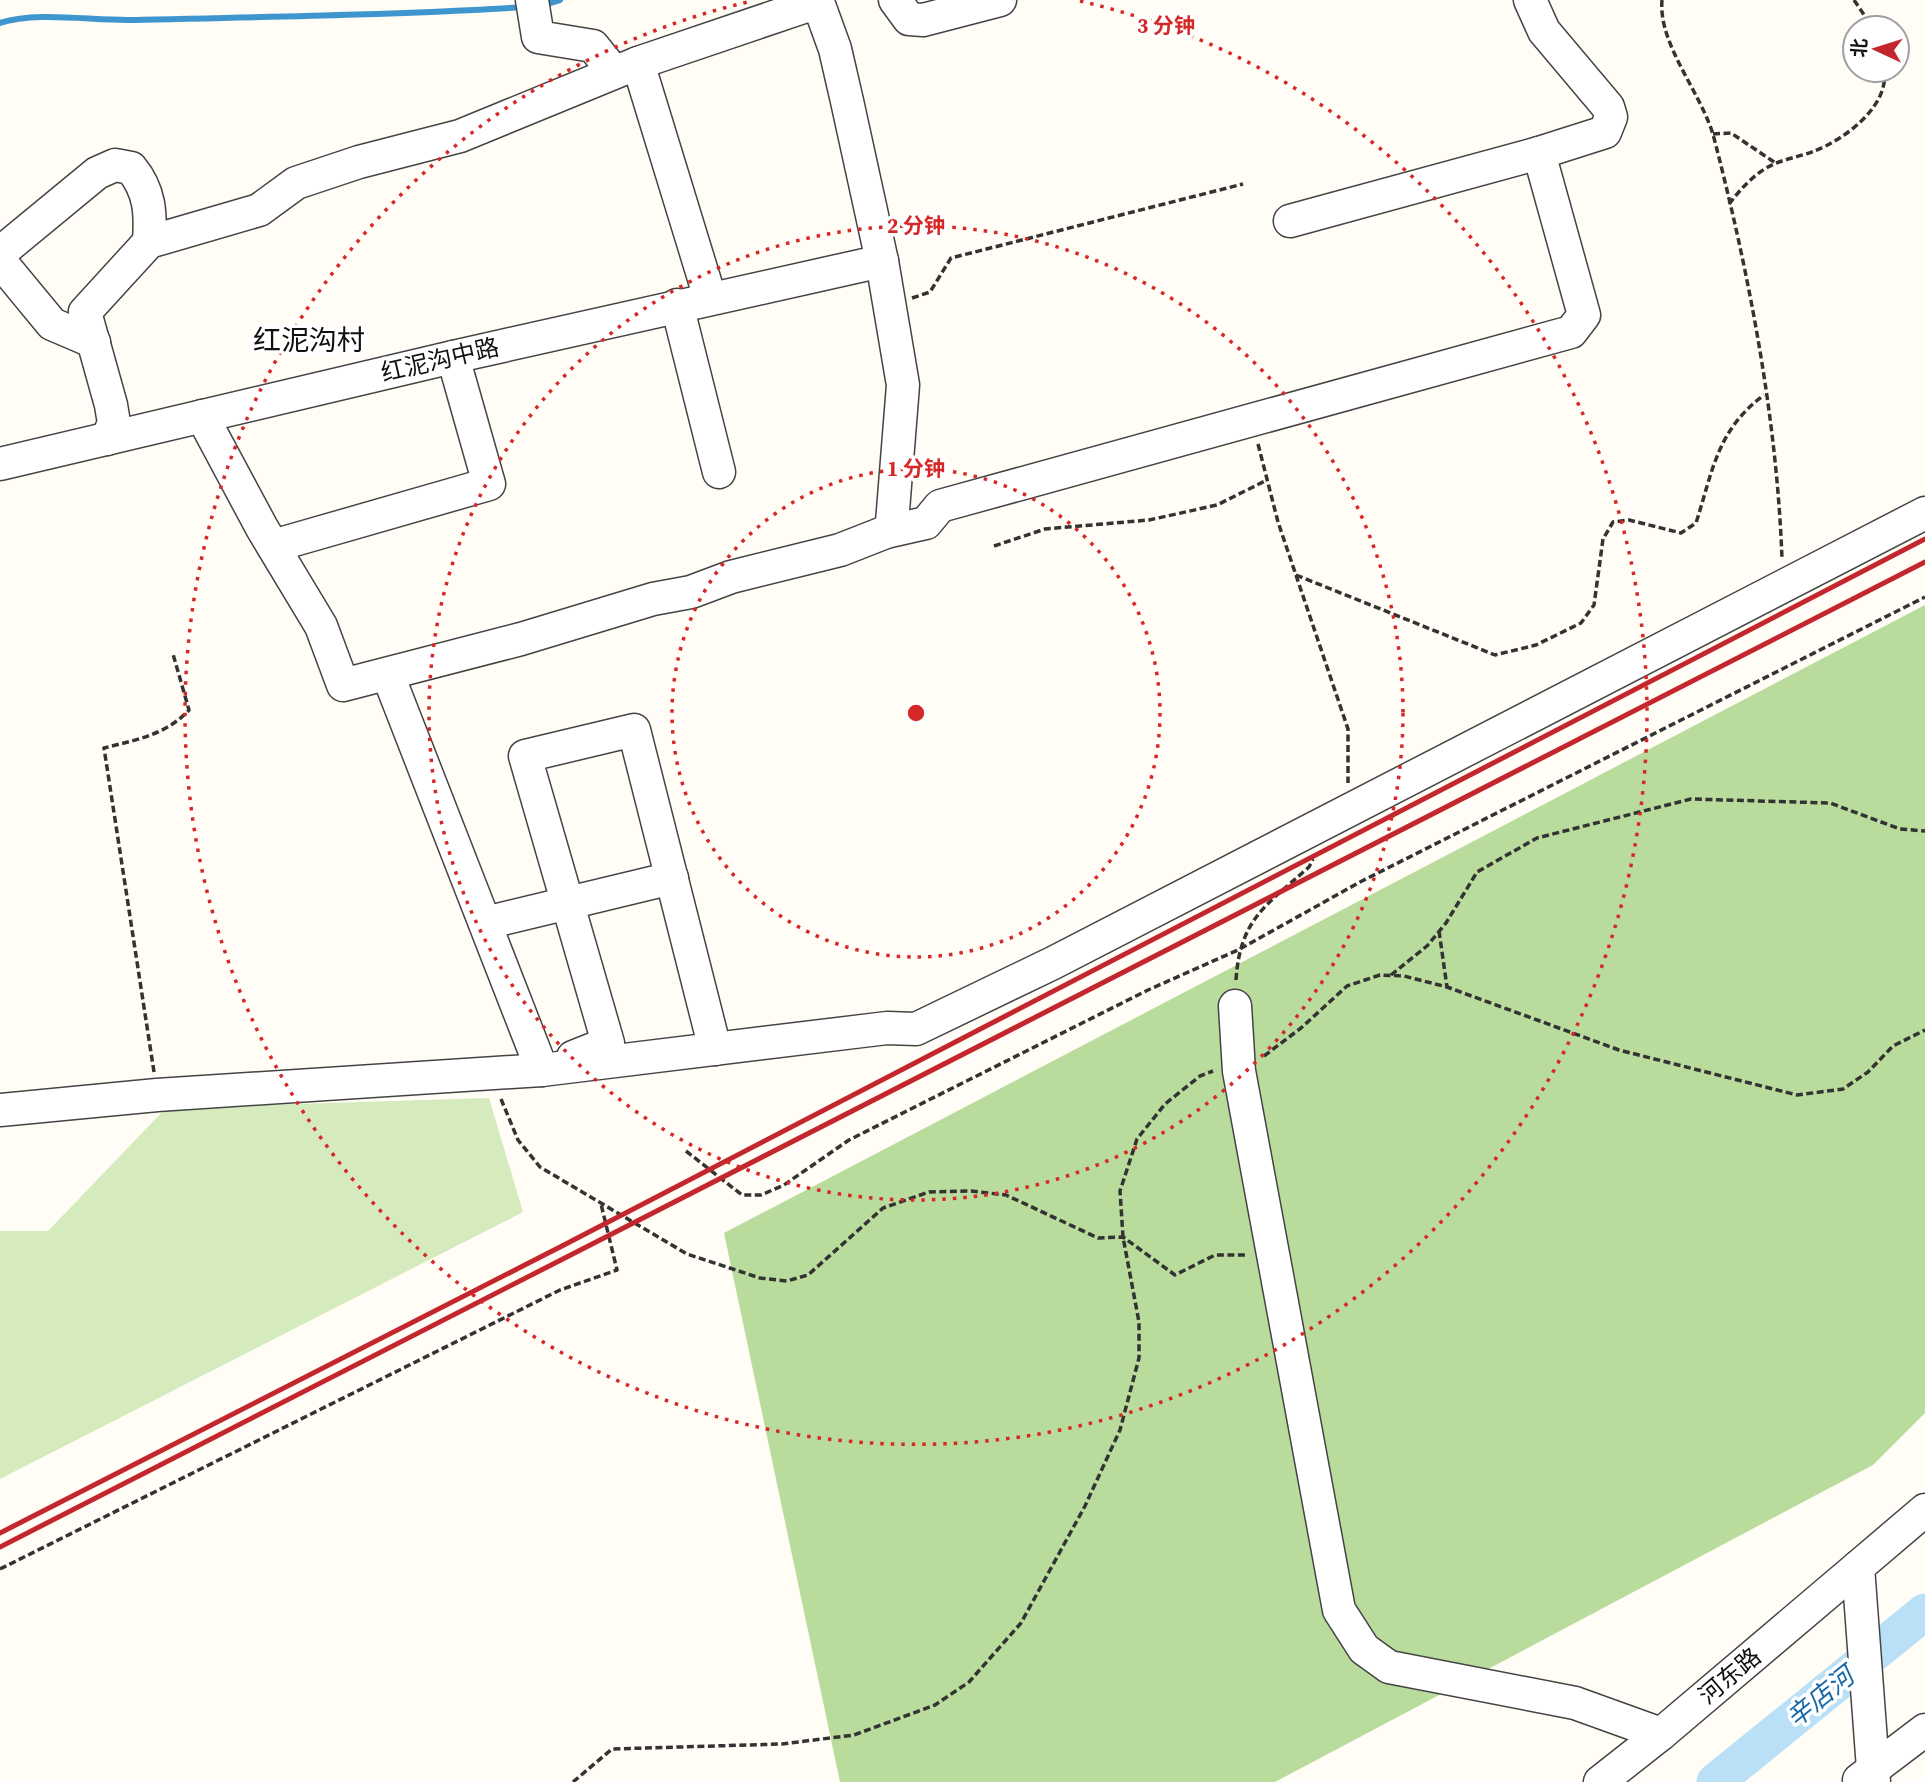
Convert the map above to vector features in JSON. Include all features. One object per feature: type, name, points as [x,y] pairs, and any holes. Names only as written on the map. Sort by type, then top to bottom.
[{"type":"street","points":[[532,0],[538,37],[593,46],[626,68],[710,298]]},
{"type":"street","points":[[895,0],[909,19],[923,20],[1000,0]]},
{"type":"street","points":[[1290,221],[1539,153],[1605,132],[1611,117],[1608,107],[1544,31],[1530,0]]},
{"type":"street","points":[[107,439],[114,423],[85,312],[149,242],[259,210],[296,183],[359,162],[460,136],[626,68],[820,1],[835,50],[882,261],[903,385],[892,523],[886,532]]},
{"type":"street","points":[[202,416],[321,626],[343,685],[388,675],[653,599],[691,593],[731,577],[840,550],[886,532],[926,523],[940,506],[1571,332],[1584,315],[1539,153]]},
{"type":"street","points":[[0,253],[97,173],[115,165],[131,168],[145,184],[151,214],[149,242]]},
{"type":"street","points":[[0,261],[52,324],[93,342]]},
{"type":"street","name":"红泥沟中路","points":[[0,464],[677,305],[882,261]]},
{"type":"street","points":[[677,305],[719,472]]},
{"type":"street","points":[[274,546],[489,484],[453,357]]},
{"type":"street","points":[[0,1110],[158,1095],[542,1070],[887,1028],[916,1029],[1053,963],[1337,814],[1925,513]]},
{"type":"street","points":[[388,675],[542,1070]]},
{"type":"street","points":[[542,1070],[608,1042],[526,756],[634,730],[715,1049]]},
{"type":"street","points":[[485,923],[671,878]]},
{"type":"street","points":[[1235,1006],[1238,1061],[1339,1610],[1364,1649],[1389,1667],[1575,1703],[1661,1734]]},
{"type":"street","name":"河东路","points":[[1600,1782],[1661,1734],[1925,1510]]},
{"type":"street","points":[[1858,1567],[1871,1737],[1868,1778]]},
{"type":"street","points":[[1868,1778],[1925,1730]]},
{"type":"path","points":[[1662,0],[1662,29],[1680,61],[1713,134],[1748,291],[1780,495],[1783,585]]},
{"type":"path","points":[[1729,204],[1742,186],[1777,164],[1817,150],[1851,131],[1881,97],[1882,84]]},
{"type":"path","points":[[1713,134],[1731,133],[1777,164]]},
{"type":"path","points":[[886,294],[908,300],[930,292],[951,258],[1243,184]]},
{"type":"path","points":[[1296,575],[1495,655],[1536,645],[1581,624],[1594,605],[1603,539],[1613,522],[1629,520],[1681,533],[1696,523],[1715,458],[1728,430],[1744,410],[1765,395]]},
{"type":"path","points":[[1251,420],[1296,575],[1348,729],[1350,774],[1337,814]]},
{"type":"path","points":[[994,546],[1045,529],[1149,520],[1217,505],[1267,480]]},
{"type":"path","points":[[686,1151],[742,1195],[761,1195],[784,1185],[849,1140],[1148,990],[1238,950],[1360,882],[1925,597]]},
{"type":"path","points":[[158,1095],[104,748],[151,736],[177,723],[189,710],[173,654]]},
{"type":"path","points":[[1391,975],[1427,946],[1477,872],[1537,838],[1691,799],[1830,803],[1900,829],[1925,831]]},
{"type":"path","points":[[1235,1006],[1238,950],[1252,919],[1309,867],[1315,856]]},
{"type":"path","points":[[1439,931],[1447,987]]},
{"type":"path","points":[[573,1782],[612,1749],[782,1744],[854,1735],[935,1705],[969,1682],[1021,1623],[1084,1506],[1120,1430],[1139,1358],[1139,1322],[1123,1237],[1120,1191],[1137,1139],[1165,1104],[1200,1076],[1238,1061],[1266,1056],[1347,986],[1380,975],[1391,975],[1447,987],[1619,1050],[1797,1095],[1843,1089],[1868,1072],[1893,1046],[1925,1030]]},
{"type":"path","points":[[470,1074],[498,1093],[518,1140],[540,1167],[687,1254],[760,1278],[787,1281],[808,1275],[883,1208],[929,1192],[971,1191],[1006,1195],[1098,1238],[1123,1237],[1175,1275],[1214,1255],[1273,1255]]},
{"type":"path","points":[[0,1569],[560,1290],[617,1270],[601,1204]]},
{"type":"green space","points":[[1925,605],[1925,1413],[1873,1465],[1275,1782],[840,1782],[724,1233]]},
{"type":"green space","points":[[489,1098],[523,1212],[0,1479],[0,1231],[48,1231],[166,1108]]},
{"type":"waterway","points":[[543,5],[560,0]]},
{"type":"waterway","points":[[0,23],[47,17],[132,20],[378,14],[525,7]]},
{"type":"waterway","name":"辛店河","points":[[1715,1782],[1925,1612]]},
{"type":"railway","points":[[0,1533],[562,1246],[1925,539]]},
{"type":"railway","points":[[0,1547],[1925,562]]},
{"type":"district","name":"红泥沟村","points":[[309,340]]}]
